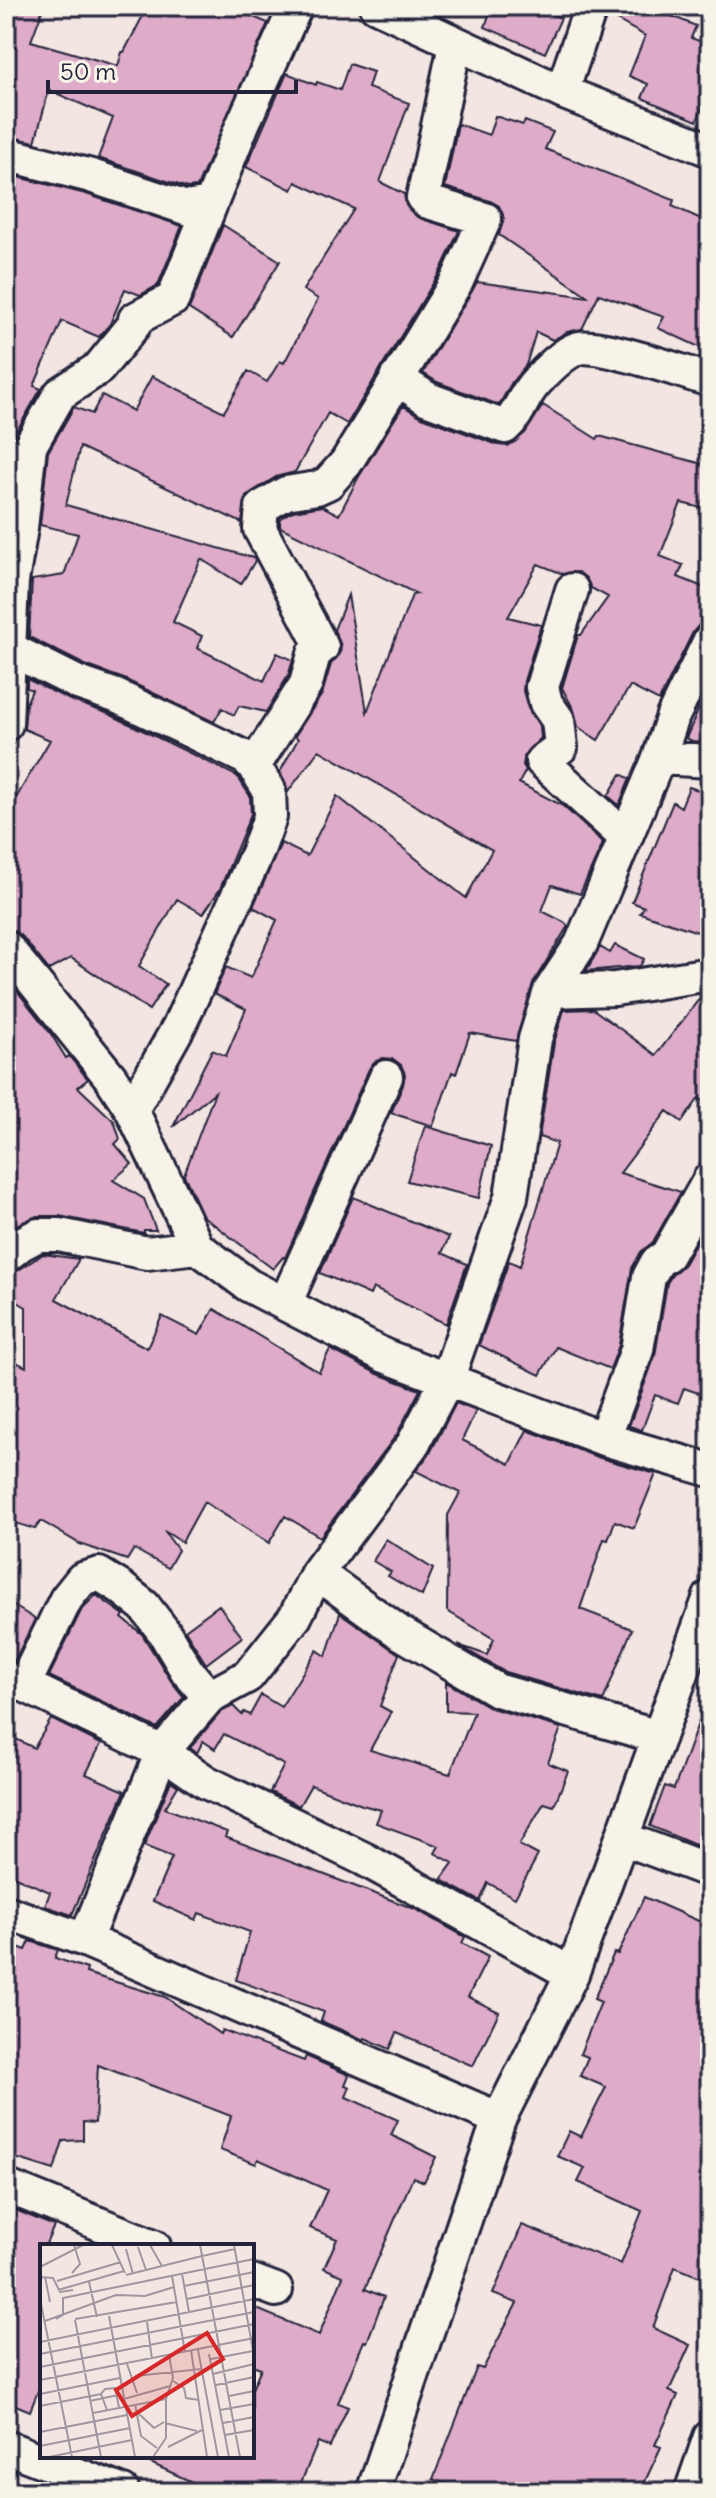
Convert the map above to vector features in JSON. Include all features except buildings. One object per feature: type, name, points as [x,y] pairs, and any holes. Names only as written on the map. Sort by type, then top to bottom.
[{"type":"street","points":[[6,724],[12,581],[21,528],[18,442],[60,394],[99,368],[134,325],[135,319],[173,299],[242,126],[296,6]]},
{"type":"street","points":[[376,6],[562,92],[710,150]]},
{"type":"street","points":[[562,92],[591,6]]},
{"type":"street","points":[[254,766],[306,684],[314,654],[322,647],[260,529],[262,507],[286,493],[328,483],[346,463],[457,281],[485,219],[423,198],[455,45]]},
{"type":"street","points":[[6,154],[91,176],[186,208],[210,204]]},
{"type":"street","points":[[396,378],[428,399],[505,427],[516,418],[533,384],[569,351],[583,347],[639,359],[710,380]]},
{"type":"street","points":[[572,590],[542,687],[546,703],[558,720],[561,747],[542,761],[625,837]]},
{"type":"street","points":[[85,1940],[162,1752],[209,1697],[248,1676],[295,1617],[317,1573],[413,1444],[447,1380],[511,1197],[535,1039],[550,991],[581,944],[659,758],[673,716],[710,640]]},
{"type":"street","points":[[8,648],[78,683],[116,696],[246,758],[269,790],[270,817],[257,853],[179,1026],[132,1110]]},
{"type":"street","points":[[659,758],[710,761]]},
{"type":"street","points":[[6,947],[111,1078],[132,1110],[197,1247],[248,1285],[385,1356],[604,1439],[710,1470]]},
{"type":"street","points":[[550,991],[615,989],[710,974]]},
{"type":"street","points":[[285,1304],[386,1077]]},
{"type":"street","points":[[604,1439],[637,1350],[649,1277],[657,1262],[667,1255],[710,1179]]},
{"type":"street","points":[[6,1256],[38,1235],[59,1235],[147,1253],[197,1247]]},
{"type":"street","points":[[317,1573],[379,1619],[497,1690],[659,1737]]},
{"type":"street","points":[[209,1697],[187,1671],[144,1606],[99,1574],[82,1579],[66,1599],[15,1682],[162,1752],[206,1782],[364,1859],[572,1974]]},
{"type":"street","points":[[373,2492],[499,2119],[572,1974],[710,1597]]},
{"type":"street","points":[[622,1838],[710,1871]]},
{"type":"street","points":[[6,1912],[85,1940],[499,2119]]},
{"type":"street","points":[[6,2186],[149,2244]]},
{"type":"street","points":[[691,2492],[710,2437]]},
{"type":"street","points":[[6,2447],[123,2492]]}]
